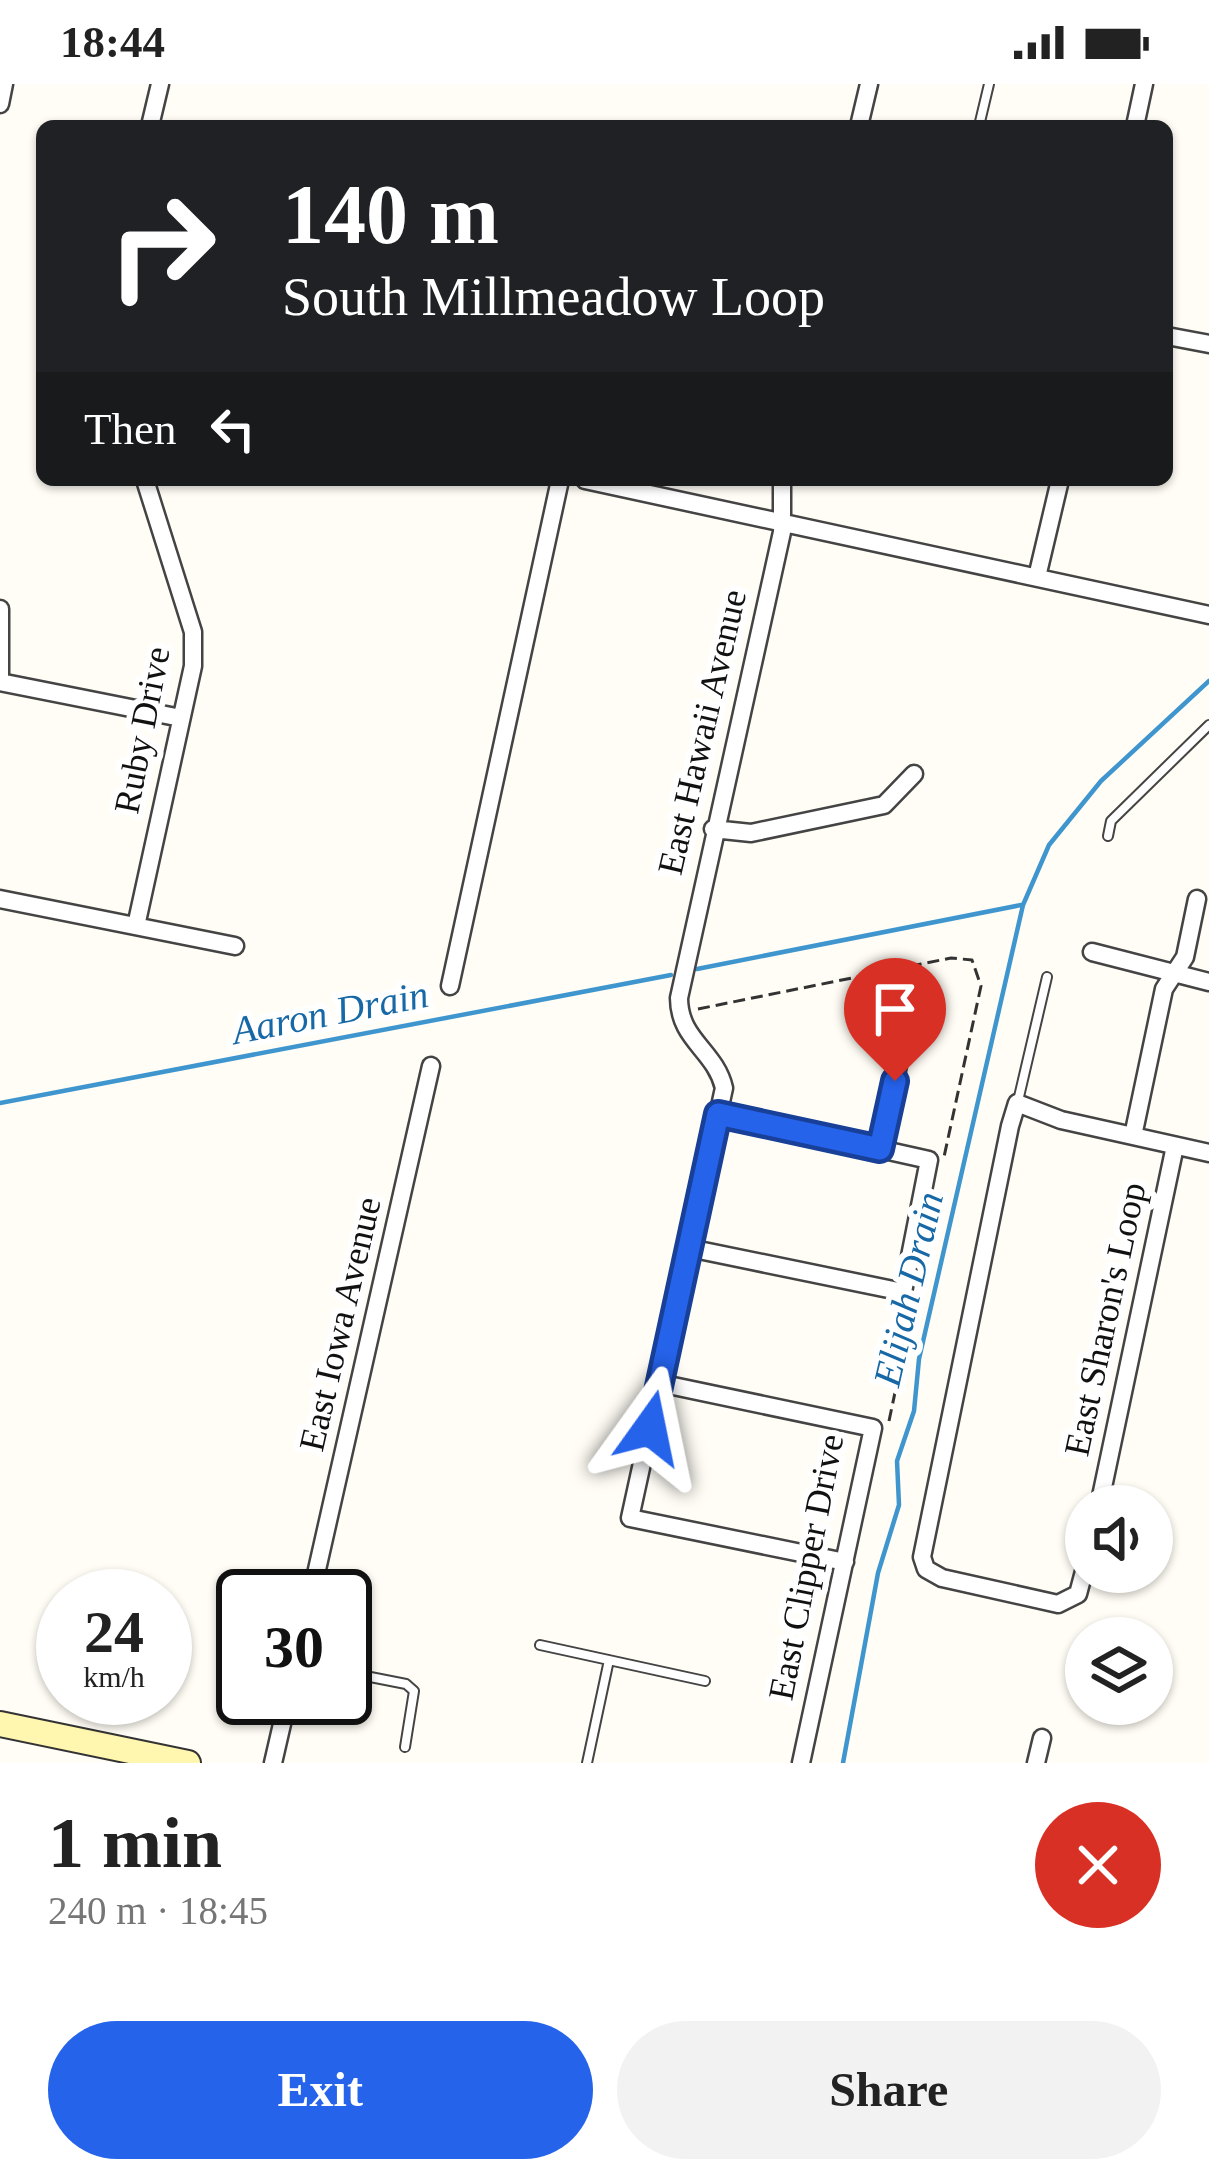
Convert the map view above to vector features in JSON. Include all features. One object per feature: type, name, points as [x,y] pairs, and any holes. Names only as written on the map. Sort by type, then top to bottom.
[{"type":"street","points":[[0,104],[4,84]]},
{"type":"street","points":[[151,120],[160,84]]},
{"type":"street","points":[[861,120],[869,84]]},
{"type":"street","points":[[1137,120],[1144,84]]},
{"type":"street","points":[[1173,337],[1209,344]]},
{"type":"street","name":"Ruby Drive","points":[[136,926],[182,718],[193,632],[152,486]]},
{"type":"street","points":[[450,986],[559,486]]},
{"type":"street","points":[[615,486],[1209,615]]},
{"type":"street","name":"East Hawaii Avenue","points":[[679,1005],[780,519],[782,486]]},
{"type":"street","points":[[1037,577],[1059,486]]},
{"type":"street","points":[[0,609],[0,679],[182,718]]},
{"type":"street","points":[[713,830],[751,833],[884,806],[914,774]]},
{"type":"street","points":[[1133,1136],[1165,989],[1185,957],[1197,898]]},
{"type":"street","points":[[0,899],[235,946]]},
{"type":"street","points":[[1092,952],[1209,982]]},
{"type":"street","points":[[679,1005],[693,1044],[718,1065],[724,1088],[630,1518],[845,1562]]},
{"type":"street","points":[[880,1149],[902,1047]]},
{"type":"street","name":"East Iowa Avenue","points":[[317,1569],[431,1066]]},
{"type":"street","points":[[1078,1593],[1058,1604],[942,1578],[926,1569],[922,1558],[1017,1103],[1060,1120],[1209,1153]]},
{"type":"street","points":[[689,1248],[902,1292],[929,1160],[718,1114]]},
{"type":"street","name":"East Sharon's Loop","points":[[1103,1485],[1175,1146]]},
{"type":"street","name":"East Clipper Drive","points":[[659,1383],[873,1428],[802,1763]]},
{"type":"street","points":[[0,1724],[188,1763]]},
{"type":"street","points":[[273,1763],[282,1725]]},
{"type":"street","points":[[1036,1763],[1042,1738]]},
{"type":"lane","points":[[980,120],[989,84]]},
{"type":"lane","points":[[1108,836],[1111,821],[1209,725]]},
{"type":"lane","points":[[1017,1103],[1047,977]]},
{"type":"lane","points":[[539,1646],[705,1681]]},
{"type":"lane","points":[[587,1763],[609,1660]]},
{"type":"lane","points":[[372,1679],[414,1691],[405,1748]]},
{"type":"path","points":[[679,1005],[951,958],[972,961],[981,986],[941,1172]]},
{"type":"path","points":[[887,1427],[917,1288]]},
{"type":"waterway","name":"Elijah Drain","points":[[843,1763],[878,1573],[899,1505],[897,1461],[914,1411],[919,1359],[1023,905],[1049,845],[1101,781],[1209,681]]},
{"type":"waterway","name":"Aaron Drain","points":[[697,969],[1021,905]]},
{"type":"waterway","name":"Aaron Drain","points":[[0,1103],[671,975]]},
{"type":"route","points":[[650,1428],[718,1114],[880,1149],[895,1081]]}]
